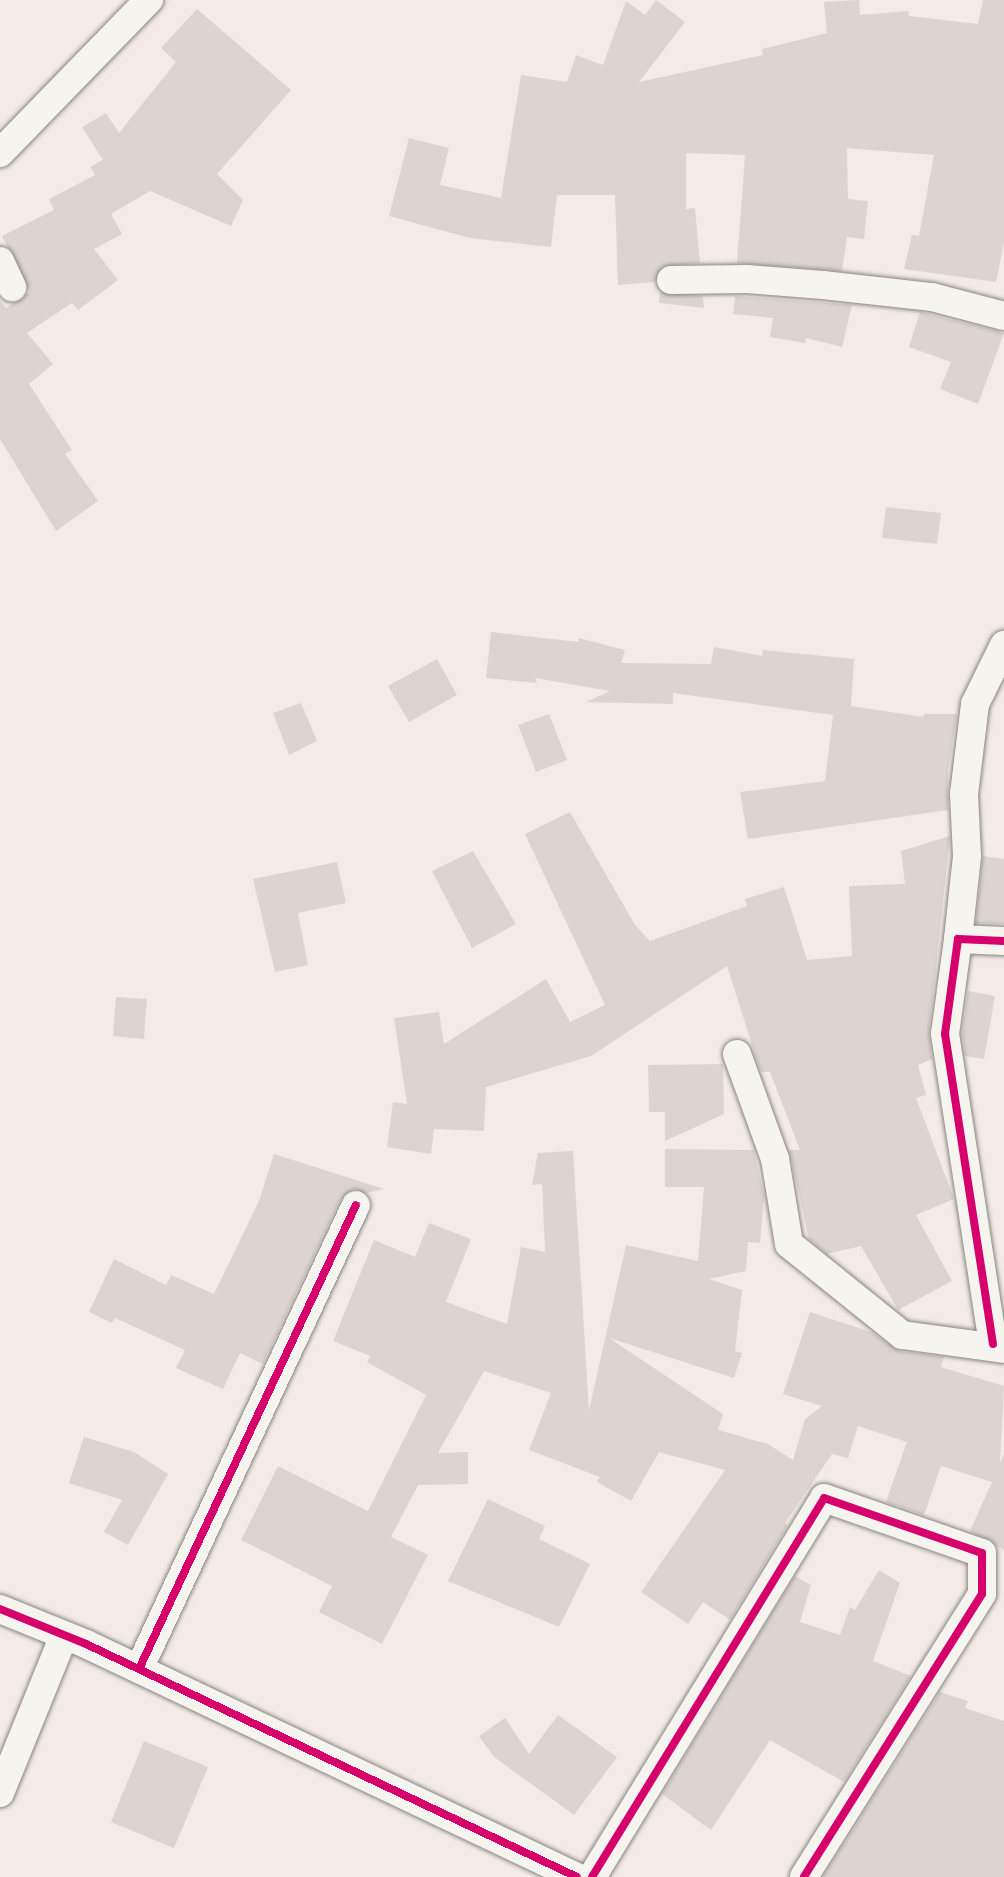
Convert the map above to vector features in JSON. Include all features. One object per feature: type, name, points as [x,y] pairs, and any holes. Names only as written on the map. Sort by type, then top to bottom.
[{"type":"street","points":[[0,153],[149,0]]},
{"type":"street","points":[[0,261],[12,288]]},
{"type":"street","points":[[671,280],[747,279],[823,285],[932,297],[1004,316]]},
{"type":"street","points":[[737,1054],[775,1160],[789,1244],[902,1335],[999,1346],[945,1034],[967,856],[964,794],[975,704],[1004,645]]},
{"type":"street","points":[[958,939],[1004,941]]},
{"type":"street","points":[[139,1669],[356,1205]]},
{"type":"street","points":[[592,1877],[824,1498],[982,1553],[982,1594],[804,1877]]},
{"type":"street","points":[[0,1609],[139,1669],[577,1877]]},
{"type":"street","points":[[0,1793],[64,1635]]},
{"type":"building","points":[[656,0],[685,22],[639,82],[763,55],[762,49],[827,33],[824,2],[859,0],[860,15],[908,11],[909,16],[978,24],[983,0],[1004,0],[1004,242],[996,282],[904,269],[912,235],[919,236],[934,155],[847,148],[848,199],[868,201],[864,239],[847,237],[842,271],[737,263],[745,155],[686,153],[686,209],[695,208],[700,263],[663,266],[655,282],[618,285],[615,195],[557,195],[551,247],[470,238],[389,216],[409,138],[449,148],[440,185],[501,198],[521,75],[567,82],[576,55],[603,65],[626,1],[645,15]]},
{"type":"building","points":[[197,9],[291,90],[217,174],[243,200],[231,226],[150,191],[111,214],[122,234],[94,249],[118,280],[78,310],[72,303],[27,333],[53,364],[29,384],[72,450],[65,454],[98,501],[56,531],[0,439],[0,301],[6,308],[30,292],[2,236],[54,210],[49,199],[95,175],[90,167],[103,160],[82,127],[106,113],[119,133],[176,62],[161,48]]},
{"type":"building","points":[[660,292],[703,296],[704,308],[659,303]]},
{"type":"building","points":[[735,296],[852,305],[842,347],[806,338],[805,343],[770,337],[773,318],[733,314]]},
{"type":"building","points":[[920,312],[1004,333],[978,404],[940,389],[951,362],[909,347]]},
{"type":"building","points":[[886,507],[941,513],[937,544],[882,538]]},
{"type":"building","points":[[491,632],[578,642],[579,638],[625,650],[621,663],[711,664],[714,647],[762,656],[763,650],[854,659],[851,706],[923,717],[924,714],[957,714],[948,771],[948,810],[748,839],[740,792],[825,781],[833,715],[673,693],[673,704],[586,702],[610,691],[535,678],[537,683],[486,678]]},
{"type":"building","points":[[437,659],[457,695],[409,722],[388,686]]},
{"type":"building","points":[[301,703],[317,741],[289,755],[273,713]]},
{"type":"building","points":[[549,714],[567,760],[536,772],[518,725]]},
{"type":"building","points":[[570,812],[635,925],[650,941],[747,906],[745,899],[784,887],[807,960],[852,956],[849,886],[905,884],[901,851],[950,836],[929,1032],[932,1059],[918,1065],[926,1095],[916,1098],[954,1199],[916,1215],[952,1281],[898,1310],[861,1246],[827,1254],[809,1239],[789,1150],[800,1150],[770,1072],[762,1072],[759,1067],[727,966],[591,1056],[486,1087],[484,1131],[434,1129],[431,1154],[387,1147],[393,1102],[407,1104],[394,1018],[439,1012],[444,1044],[546,979],[570,1022],[605,1005],[525,834]]},
{"type":"building","points":[[473,851],[516,924],[472,948],[432,871]]},
{"type":"building","points":[[983,856],[1004,859],[1004,924],[976,923]]},
{"type":"building","points":[[337,862],[346,903],[298,913],[308,965],[275,972],[253,879]]},
{"type":"building","points":[[968,991],[995,996],[984,1059],[965,1056],[962,1034]]},
{"type":"building","points":[[116,997],[147,999],[144,1039],[113,1036]]},
{"type":"building","points":[[723,1064],[724,1114],[665,1141],[665,1112],[649,1112],[648,1065]]},
{"type":"building","points":[[665,1149],[754,1150],[764,1196],[760,1243],[748,1242],[746,1271],[709,1279],[742,1290],[735,1351],[742,1353],[734,1378],[609,1338],[723,1414],[718,1430],[768,1444],[793,1460],[805,1419],[822,1406],[783,1394],[810,1312],[871,1332],[899,1351],[944,1357],[941,1367],[1004,1386],[1000,1463],[1004,1454],[1004,1550],[970,1531],[992,1482],[941,1466],[924,1515],[886,1502],[907,1442],[858,1426],[848,1458],[832,1454],[785,1523],[788,1525],[730,1620],[703,1602],[688,1624],[641,1592],[725,1470],[659,1452],[631,1501],[597,1482],[600,1477],[529,1450],[551,1393],[484,1371],[438,1453],[468,1452],[468,1484],[418,1485],[391,1537],[428,1555],[382,1644],[319,1612],[332,1586],[241,1540],[278,1466],[368,1511],[426,1395],[367,1362],[370,1356],[333,1341],[374,1240],[415,1257],[429,1223],[471,1239],[446,1302],[507,1324],[521,1247],[545,1252],[542,1184],[532,1185],[538,1153],[573,1151],[589,1410],[626,1245],[698,1261],[704,1187],[665,1187]]},
{"type":"building","points":[[274,1154],[384,1189],[366,1193],[354,1189],[341,1198],[263,1364],[240,1353],[223,1389],[176,1368],[185,1350],[115,1318],[112,1323],[89,1312],[114,1259],[166,1285],[171,1275],[214,1294],[259,1201]]},
{"type":"building","points":[[84,1437],[134,1452],[168,1474],[128,1545],[104,1532],[122,1500],[69,1483]]},
{"type":"building","points":[[488,1499],[545,1526],[539,1539],[590,1564],[559,1627],[448,1581]]},
{"type":"building","points":[[879,1570],[900,1583],[873,1661],[911,1676],[844,1782],[770,1740],[711,1830],[662,1794],[795,1576],[811,1585],[800,1622],[840,1635],[850,1607],[855,1610]]},
{"type":"building","points":[[940,1692],[968,1701],[965,1708],[1004,1721],[1004,1877],[823,1877]]},
{"type":"building","points":[[558,1715],[617,1757],[574,1815],[494,1757],[479,1736],[505,1718],[529,1754]]},
{"type":"building","points":[[144,1741],[208,1767],[174,1848],[111,1822]]},
{"type":"cycle path","points":[[993,1344],[945,1034],[958,939],[1004,941]]},
{"type":"cycle path","points":[[139,1669],[356,1205]]},
{"type":"cycle path","points":[[592,1877],[824,1498],[982,1553],[982,1594],[804,1877]]},
{"type":"cycle path","points":[[0,1609],[86,1644],[577,1877]]}]
